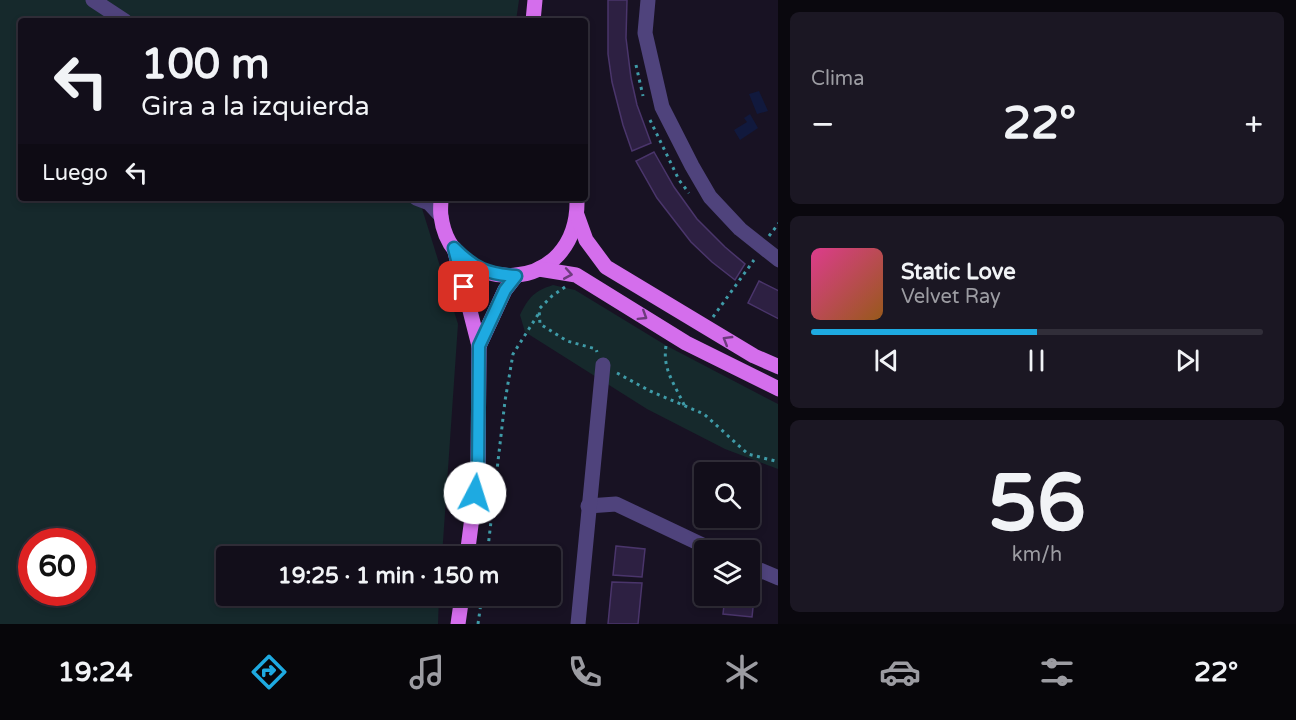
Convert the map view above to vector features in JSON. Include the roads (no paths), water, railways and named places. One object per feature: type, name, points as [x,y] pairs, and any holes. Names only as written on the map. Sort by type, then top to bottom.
[{"type":"main road","points":[[533,18],[535,0]]},
{"type":"main road","points":[[441,201],[441,216],[445,233],[454,248],[471,265],[493,274],[516,276],[539,269],[558,256],[571,237],[577,215],[577,201]]},
{"type":"main road","points":[[577,215],[586,240],[606,267],[754,356],[778,367]]},
{"type":"main road","points":[[454,248],[479,346],[478,471],[468,546]]},
{"type":"main road","points":[[539,269],[576,275],[686,343],[778,390]]},
{"type":"main road","points":[[479,346],[505,290],[516,276]]},
{"type":"main road","points":[[458,624],[461,606]]},
{"type":"street","points":[[93,0],[120,18]]},
{"type":"street","points":[[648,0],[645,33],[662,107],[710,197],[740,230],[778,260]]},
{"type":"street","points":[[424,201],[429,203],[441,216]]},
{"type":"street","points":[[578,624],[603,365]]},
{"type":"street","points":[[588,506],[616,504],[694,541]]},
{"type":"street","points":[[760,570],[778,578]]},
{"type":"water","points":[[759,91],[768,111],[757,114],[749,94]]},
{"type":"water","points":[[750,114],[758,128],[740,140],[734,130],[747,122],[744,118]]}]
